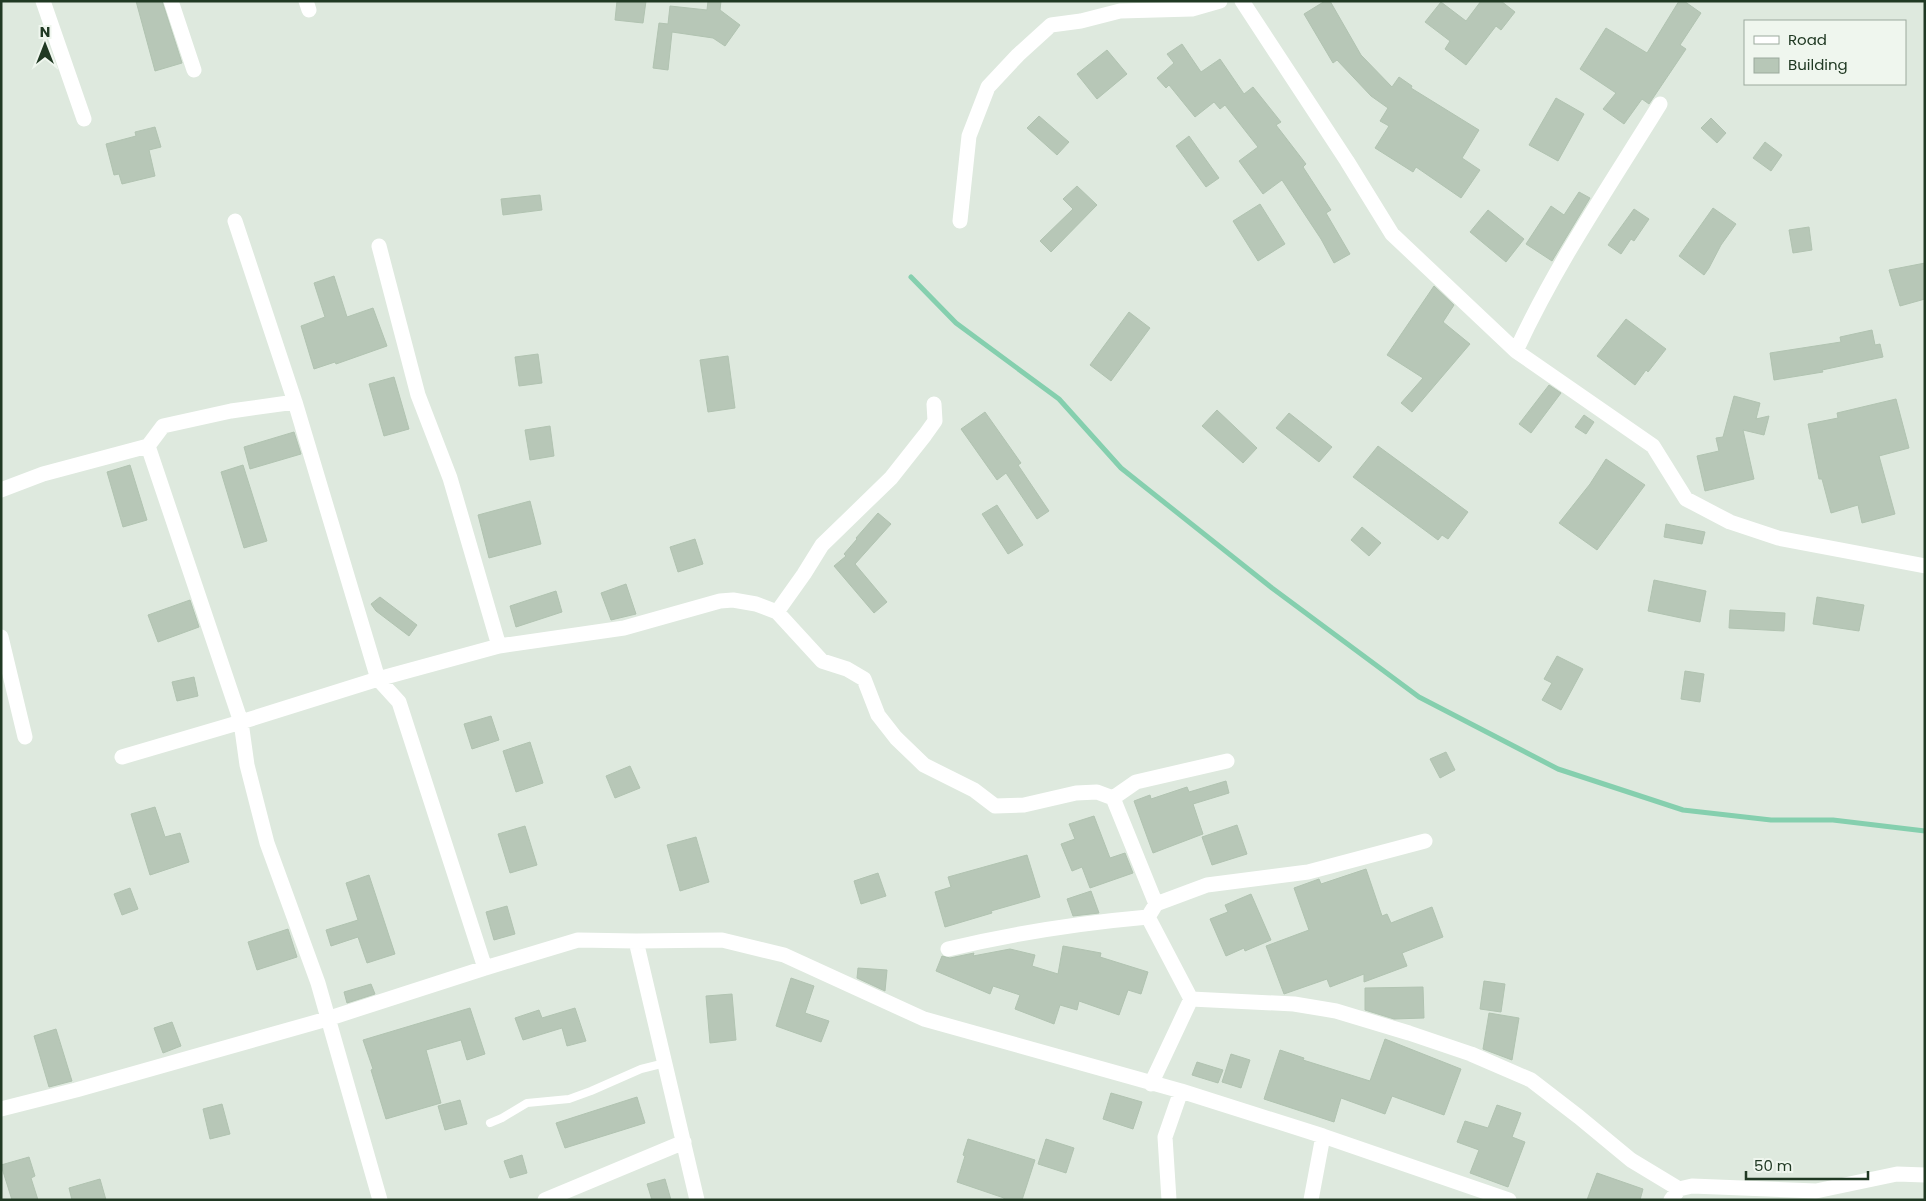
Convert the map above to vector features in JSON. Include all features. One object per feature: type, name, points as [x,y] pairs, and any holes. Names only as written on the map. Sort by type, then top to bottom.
[{"type":"street","points":[[43,1],[84,119]]},
{"type":"street","points":[[171,1],[194,70]]},
{"type":"street","points":[[960,221],[969,136],[988,87],[1018,55],[1052,25],[1081,21],[1120,11],[1192,9],[1220,1]]},
{"type":"street","points":[[1242,1],[1347,161],[1392,234],[1516,350],[1653,446],[1686,499],[1730,522],[1778,538],[1925,566]]},
{"type":"street","points":[[1516,350],[1543,295],[1660,104]]},
{"type":"street","points":[[235,221],[296,402],[378,679],[399,702],[485,968]]},
{"type":"street","points":[[378,246],[418,395],[450,478],[499,646]]},
{"type":"street","points":[[1,490],[43,474],[148,446],[163,426],[231,411],[296,402]]},
{"type":"street","points":[[777,612],[804,574],[822,544],[891,478],[935,422],[934,404]]},
{"type":"street","points":[[148,446],[241,722],[247,765],[267,843],[318,983],[327,1020],[380,1200]]},
{"type":"street","points":[[122,757],[378,679],[499,646],[624,628],[733,600],[756,604],[777,612],[822,661],[847,669],[864,679],[878,715],[896,738],[924,765],[974,790],[995,806],[1024,806],[1076,792],[1097,792],[1113,798],[1156,904]]},
{"type":"street","points":[[1,637],[25,737]]},
{"type":"street","points":[[1113,798],[1136,782],[1227,762]]},
{"type":"street","points":[[1148,918],[1156,904],[1208,885],[1308,872],[1425,841]]},
{"type":"street","points":[[948,949],[1051,927],[1148,918]]},
{"type":"street","points":[[1148,918],[1191,999]]},
{"type":"street","points":[[1,1109],[327,1020],[485,968],[578,940],[636,942],[722,940],[784,956],[924,1019],[1181,1092],[1323,1136],[1509,1200]]},
{"type":"street","points":[[636,942],[697,1200]]},
{"type":"street","points":[[1152,1084],[1191,999]]},
{"type":"street","points":[[1191,999],[1294,1004],[1336,1011],[1471,1054],[1531,1080],[1675,1194],[1692,1186],[1816,1191],[1897,1174],[1925,1175]]},
{"type":"street","points":[[1169,1200],[1165,1137],[1181,1092]]},
{"type":"street","points":[[1311,1200],[1323,1136]]},
{"type":"street","points":[[545,1200],[684,1142]]},
{"type":"lane","points":[[490,1122],[502,1118],[528,1102],[569,1098],[591,1092],[641,1069],[665,1063]]},
{"type":"building","points":[[136,1],[162,1],[182,63],[155,71]]},
{"type":"building","points":[[617,1],[646,1],[643,23],[615,20]]},
{"type":"building","points":[[708,1],[721,1],[720,10],[740,25],[725,46],[713,38],[672,32],[668,70],[653,68],[659,23],[668,24],[670,6],[707,10]]},
{"type":"building","points":[[1325,1],[1330,1],[1361,55],[1392,87],[1399,77],[1412,86],[1411,88],[1479,130],[1462,158],[1480,170],[1461,198],[1416,167],[1413,172],[1375,148],[1389,126],[1380,121],[1388,108],[1371,96],[1337,60],[1333,63],[1304,14]]},
{"type":"building","points":[[1481,1],[1501,1],[1515,12],[1501,30],[1496,26],[1466,65],[1445,49],[1450,41],[1425,22],[1441,2],[1466,21]]},
{"type":"building","points":[[1679,1],[1684,1],[1701,13],[1680,45],[1686,49],[1649,104],[1642,99],[1624,124],[1603,109],[1616,93],[1580,69],[1606,28],[1647,53]]},
{"type":"building","points":[[1182,44],[1201,72],[1220,59],[1244,94],[1253,87],[1281,122],[1276,125],[1306,164],[1303,167],[1331,210],[1326,213],[1350,254],[1334,263],[1321,239],[1282,180],[1263,194],[1239,161],[1258,147],[1225,105],[1220,109],[1214,102],[1195,117],[1169,85],[1166,88],[1157,78],[1174,63],[1167,54]]},
{"type":"building","points":[[1107,50],[1127,74],[1097,99],[1077,74]]},
{"type":"building","points":[[1556,98],[1584,114],[1558,161],[1529,145]]},
{"type":"building","points":[[1039,116],[1069,142],[1057,155],[1027,128]]},
{"type":"building","points":[[1711,118],[1726,133],[1717,143],[1701,128]]},
{"type":"building","points":[[155,127],[161,147],[149,150],[155,176],[122,184],[119,174],[114,175],[106,144],[136,136],[135,132]]},
{"type":"building","points":[[1189,136],[1219,178],[1206,187],[1176,146]]},
{"type":"building","points":[[1765,142],[1782,155],[1771,171],[1753,158]]},
{"type":"building","points":[[1077,186],[1097,205],[1051,252],[1040,241],[1073,209],[1063,199]]},
{"type":"building","points":[[1579,192],[1590,198],[1552,261],[1526,244],[1551,206],[1564,215]]},
{"type":"building","points":[[540,195],[542,210],[503,215],[501,199]]},
{"type":"building","points":[[1260,204],[1285,244],[1258,261],[1233,221]]},
{"type":"building","points":[[1713,208],[1736,224],[1721,245],[1704,275],[1679,256]]},
{"type":"building","points":[[1634,209],[1649,219],[1634,241],[1631,239],[1621,254],[1608,245]]},
{"type":"building","points":[[1488,210],[1524,239],[1506,262],[1470,232]]},
{"type":"building","points":[[1809,227],[1812,250],[1793,253],[1789,230]]},
{"type":"building","points":[[1925,263],[1925,299],[1900,306],[1889,270]]},
{"type":"building","points":[[334,276],[347,317],[373,308],[387,346],[336,364],[335,362],[314,369],[301,326],[325,317],[314,283]]},
{"type":"building","points":[[1434,286],[1454,305],[1443,322],[1470,344],[1412,412],[1401,403],[1423,378],[1387,355]]},
{"type":"building","points":[[1129,312],[1150,328],[1111,381],[1090,365]]},
{"type":"building","points":[[1626,319],[1666,349],[1635,385],[1597,356]]},
{"type":"building","points":[[1872,330],[1875,345],[1880,344],[1883,357],[1822,370],[1823,372],[1774,380],[1770,353],[1841,342],[1840,337]]},
{"type":"building","points":[[538,354],[542,383],[519,386],[515,357]]},
{"type":"building","points":[[728,356],[735,408],[708,412],[700,360]]},
{"type":"building","points":[[394,377],[409,429],[384,436],[369,384]]},
{"type":"building","points":[[1549,385],[1561,393],[1531,433],[1519,424]]},
{"type":"building","points":[[1734,396],[1760,403],[1756,419],[1769,416],[1764,435],[1743,430],[1754,479],[1705,491],[1697,456],[1719,451],[1716,438],[1723,437]]},
{"type":"building","points":[[1896,399],[1909,448],[1879,456],[1895,514],[1862,523],[1858,505],[1831,513],[1822,479],[1819,479],[1808,424],[1838,418],[1837,413]]},
{"type":"building","points":[[1217,410],[1257,448],[1243,463],[1202,426]]},
{"type":"building","points":[[985,412],[1021,463],[1018,465],[1049,511],[1037,519],[1006,473],[997,480],[961,429]]},
{"type":"building","points":[[1289,413],[1332,447],[1319,462],[1276,428]]},
{"type":"building","points":[[1584,415],[1594,422],[1586,434],[1575,427]]},
{"type":"building","points":[[550,426],[554,456],[530,460],[525,430]]},
{"type":"building","points":[[294,432],[301,454],[250,469],[244,447]]},
{"type":"building","points":[[1378,446],[1468,512],[1448,539],[1442,535],[1438,540],[1353,477]]},
{"type":"building","points":[[1606,459],[1645,485],[1597,550],[1559,523],[1590,484]]},
{"type":"building","points":[[130,465],[147,520],[123,527],[107,472]]},
{"type":"building","points":[[243,465],[267,541],[244,548],[221,472]]},
{"type":"building","points":[[530,501],[541,544],[489,558],[478,515]]},
{"type":"building","points":[[997,505],[1023,545],[1008,554],[982,514]]},
{"type":"building","points":[[878,513],[891,524],[855,564],[887,602],[874,613],[834,566],[846,556],[844,554]]},
{"type":"building","points":[[1666,524],[1705,532],[1702,544],[1664,537]]},
{"type":"building","points":[[1362,527],[1381,543],[1369,556],[1351,540]]},
{"type":"building","points":[[695,539],[703,564],[678,572],[670,547]]},
{"type":"building","points":[[1654,580],[1706,591],[1700,622],[1648,611]]},
{"type":"building","points":[[626,584],[636,614],[611,620],[601,593]]},
{"type":"building","points":[[556,591],[562,612],[516,627],[510,606]]},
{"type":"building","points":[[380,597],[417,625],[409,636],[376,611],[371,604]]},
{"type":"building","points":[[1817,597],[1864,605],[1859,631],[1813,624]]},
{"type":"building","points":[[190,600],[199,627],[158,642],[148,615]]},
{"type":"building","points":[[1730,610],[1785,613],[1784,631],[1729,628]]},
{"type":"building","points":[[1557,656],[1583,669],[1561,710],[1542,700],[1552,683],[1544,679]]},
{"type":"building","points":[[1685,671],[1704,674],[1700,702],[1681,699]]},
{"type":"building","points":[[194,677],[198,696],[177,701],[172,682]]},
{"type":"building","points":[[491,716],[499,740],[472,749],[464,724]]},
{"type":"building","points":[[530,742],[543,783],[516,792],[503,751]]},
{"type":"building","points":[[1446,752],[1455,770],[1440,778],[1430,759]]},
{"type":"building","points":[[630,766],[640,788],[615,798],[606,776]]},
{"type":"building","points":[[1226,781],[1229,793],[1193,804],[1203,834],[1153,853],[1134,801],[1150,795],[1151,799],[1187,787],[1189,792]]},
{"type":"building","points":[[155,807],[165,837],[180,833],[189,862],[150,875],[131,814]]},
{"type":"building","points":[[1094,816],[1110,858],[1125,853],[1133,873],[1090,888],[1082,867],[1072,871],[1061,844],[1075,839],[1069,824]]},
{"type":"building","points":[[1237,825],[1247,854],[1212,865],[1202,837]]},
{"type":"building","points":[[525,826],[537,865],[510,873],[498,834]]},
{"type":"building","points":[[696,837],[709,882],[680,891],[667,845]]},
{"type":"building","points":[[1027,855],[1040,897],[945,927],[935,892],[951,887],[948,877]]},
{"type":"building","points":[[1366,869],[1382,916],[1387,914],[1391,923],[1432,907],[1443,937],[1402,953],[1407,966],[1364,982],[1364,974],[1330,987],[1327,979],[1284,994],[1266,946],[1309,930],[1294,888],[1319,879],[1321,884]]},
{"type":"building","points":[[878,873],[886,896],[861,904],[854,881]]},
{"type":"building","points":[[369,875],[395,954],[367,963],[358,937],[331,946],[326,930],[358,920],[346,883]]},
{"type":"building","points":[[130,888],[138,909],[122,915],[114,894]]},
{"type":"building","points":[[1091,891],[1099,913],[1073,916],[1067,899]]},
{"type":"building","points":[[1251,894],[1271,940],[1245,951],[1244,948],[1226,956],[1210,919],[1228,912],[1225,905]]},
{"type":"building","points":[[507,906],[515,934],[494,940],[486,912]]},
{"type":"building","points":[[288,929],[297,957],[257,970],[248,942]]},
{"type":"building","points":[[1063,946],[1101,953],[1100,957],[1148,972],[1141,994],[1128,990],[1119,1015],[1079,1001],[1077,1010],[1060,1005],[1054,1024],[1015,1009],[1020,995],[993,986],[990,994],[936,971],[942,956],[950,958],[974,953],[973,956],[1010,949],[1035,955],[1032,966],[1058,974]]},
{"type":"building","points":[[858,968],[887,970],[885,991],[857,978]]},
{"type":"building","points":[[791,978],[814,986],[805,1013],[829,1021],[821,1042],[776,1026]]},
{"type":"building","points":[[1484,981],[1505,984],[1501,1012],[1480,1009]]},
{"type":"building","points":[[371,984],[375,994],[347,1003],[344,992]]},
{"type":"building","points":[[1423,987],[1424,1018],[1394,1019],[1365,1010],[1365,988]]},
{"type":"building","points":[[732,994],[736,1040],[710,1043],[706,996]]},
{"type":"building","points":[[470,1008],[485,1054],[467,1060],[461,1040],[426,1050],[441,1103],[386,1119],[363,1040]]},
{"type":"building","points":[[575,1008],[586,1041],[567,1046],[562,1028],[523,1040],[515,1018],[539,1010],[542,1018]]},
{"type":"building","points":[[1489,1013],[1519,1018],[1512,1060],[1483,1049]]},
{"type":"building","points":[[172,1022],[181,1046],[163,1053],[154,1028]]},
{"type":"building","points":[[56,1029],[72,1081],[49,1087],[34,1036]]},
{"type":"building","points":[[1385,1039],[1461,1069],[1444,1115],[1392,1096],[1385,1114],[1341,1098],[1334,1122],[1264,1099],[1280,1050],[1304,1058],[1303,1060],[1370,1081]]},
{"type":"building","points":[[1231,1054],[1250,1060],[1241,1088],[1222,1082]]},
{"type":"building","points":[[1197,1062],[1223,1070],[1218,1083],[1192,1075]]},
{"type":"building","points":[[1111,1093],[1142,1102],[1133,1129],[1103,1119]]},
{"type":"building","points":[[637,1097],[645,1123],[565,1148],[556,1123]]},
{"type":"building","points":[[460,1100],[467,1124],[445,1130],[438,1106]]},
{"type":"building","points":[[222,1104],[230,1134],[210,1139],[203,1109]]},
{"type":"building","points":[[1497,1105],[1521,1113],[1512,1137],[1525,1142],[1508,1187],[1470,1173],[1479,1150],[1457,1142],[1465,1121],[1488,1128]]},
{"type":"building","points":[[968,1139],[1035,1160],[1022,1200],[1004,1200],[1004,1198],[957,1182]]},
{"type":"building","points":[[1046,1139],[1074,1148],[1066,1173],[1038,1164]]},
{"type":"building","points":[[522,1155],[527,1173],[510,1178],[504,1161]]},
{"type":"building","points":[[29,1157],[35,1176],[31,1178],[38,1200],[12,1200],[1,1165]]},
{"type":"building","points":[[1597,1173],[1643,1189],[1640,1200],[1587,1200]]},
{"type":"building","points":[[100,1179],[106,1200],[72,1200],[69,1188]]},
{"type":"building","points":[[665,1179],[671,1200],[652,1200],[647,1184]]},
{"type":"waterway","points":[[911,277],[956,323],[1059,399],[1121,468],[1272,588],[1419,697],[1558,769],[1683,810],[1771,820],[1833,820],[1925,831]]}]
